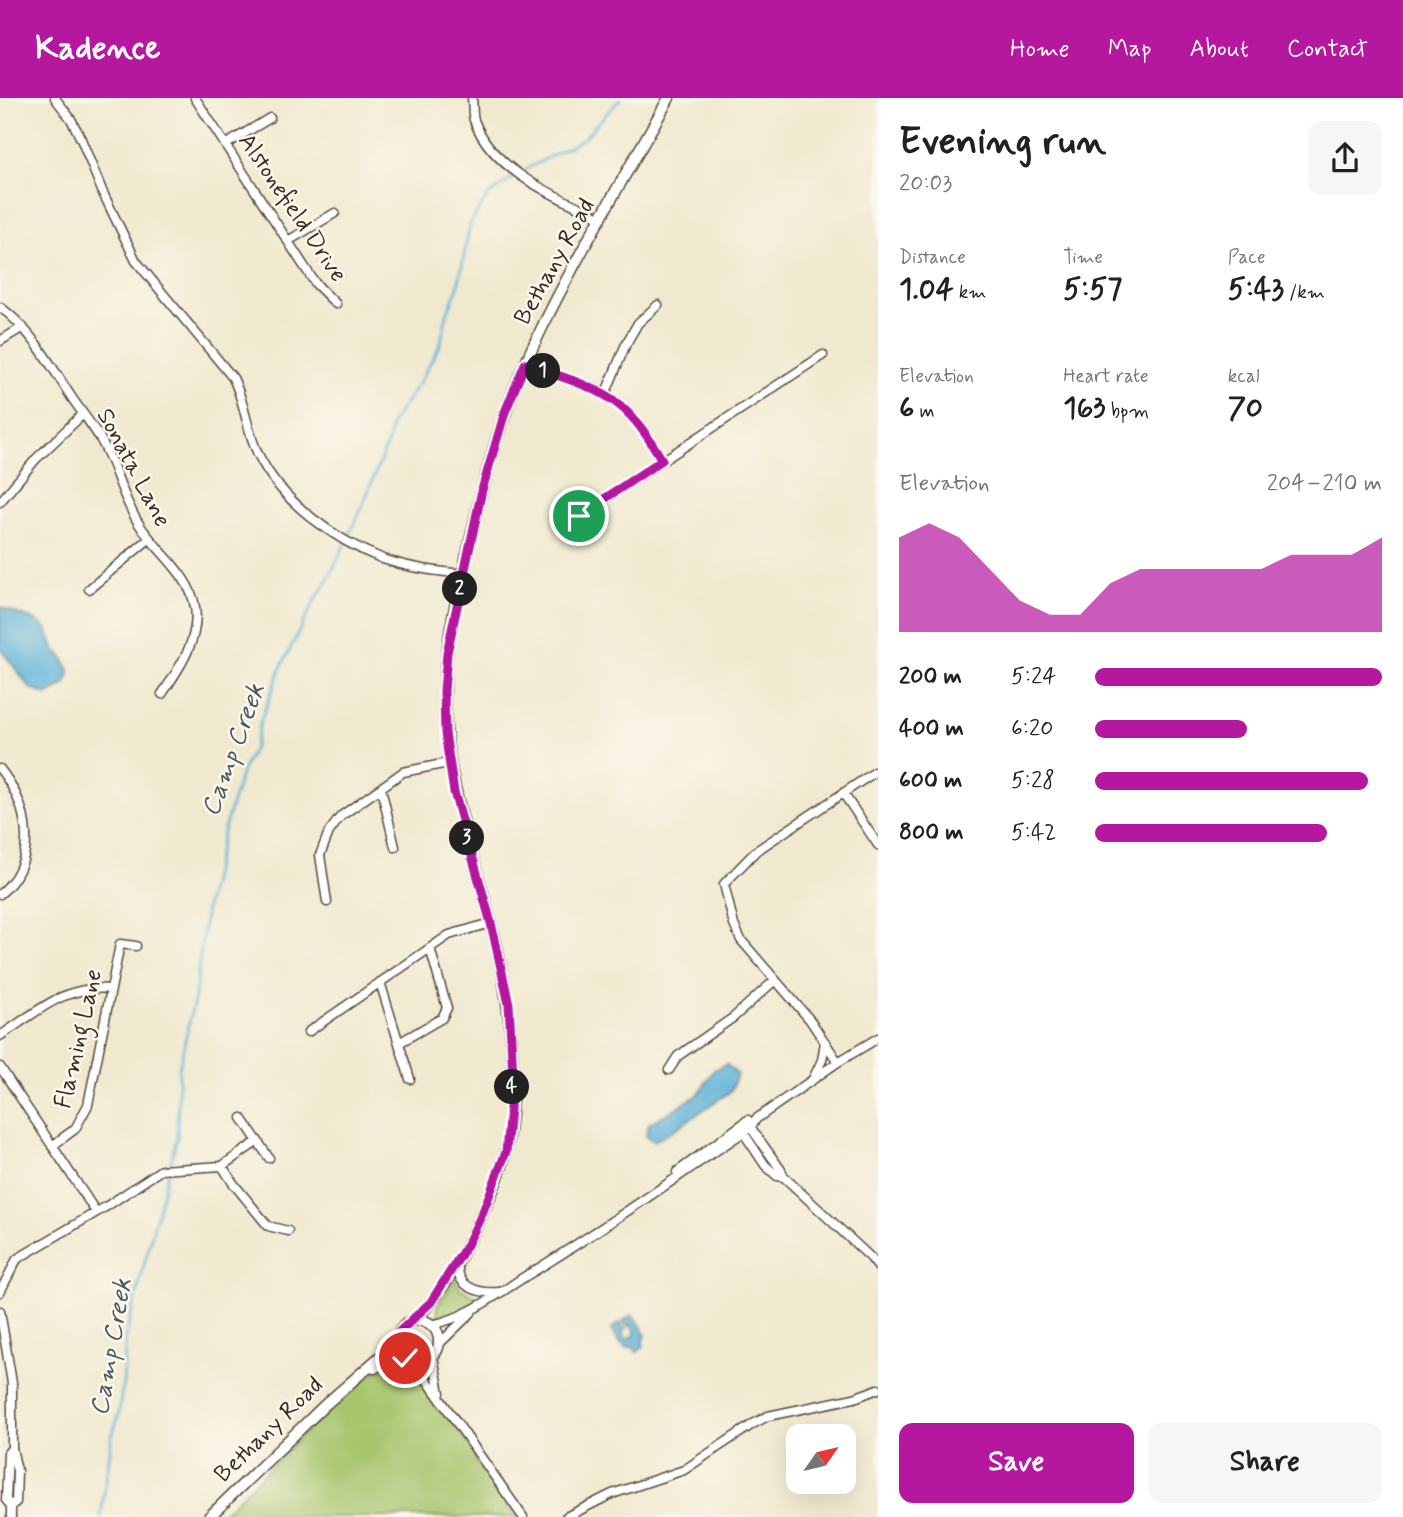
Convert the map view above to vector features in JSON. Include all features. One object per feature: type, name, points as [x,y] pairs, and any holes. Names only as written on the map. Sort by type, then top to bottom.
[{"type":"street","points":[[55,98],[71,119],[81,139],[103,193],[136,261],[233,378],[243,401],[253,441],[263,464],[278,485],[327,528],[360,548],[385,559],[420,569],[462,574]]},
{"type":"street","name":"Alstonefield Drive","points":[[195,98],[315,283],[336,304]]},
{"type":"street","points":[[472,98],[473,118],[477,127],[486,144],[509,168],[602,218]]},
{"type":"street","name":"Bethany Road","points":[[412,1321],[431,1302],[459,1258],[482,1214],[506,1152],[513,1075],[509,1004],[491,923],[448,763],[444,703],[447,653],[462,574],[492,451],[525,364],[555,304],[669,98]]},
{"type":"street","points":[[225,145],[270,118]]},
{"type":"street","points":[[288,241],[335,213]]},
{"type":"street","points":[[605,395],[626,344],[638,323],[659,305]]},
{"type":"street","name":"Sonata Lane","points":[[0,307],[23,327],[38,346],[102,442],[120,489],[149,538],[187,584],[193,596],[195,625],[184,662],[162,694]]},
{"type":"street","points":[[0,341],[23,327]]},
{"type":"street","points":[[579,516],[823,355]]},
{"type":"street","points":[[525,364],[605,395],[620,405],[637,422],[662,460]]},
{"type":"street","points":[[0,502],[36,459],[83,414]]},
{"type":"street","points":[[89,589],[149,538]]},
{"type":"street","points":[[327,902],[320,855],[329,832],[341,816],[403,772],[448,763]]},
{"type":"street","points":[[0,769],[23,809],[26,853],[16,876],[0,894]]},
{"type":"street","points":[[838,1062],[810,1020],[737,933],[723,884],[756,851],[878,770]]},
{"type":"street","points":[[381,788],[395,847]]},
{"type":"street","points":[[843,793],[878,845]]},
{"type":"street","points":[[308,1032],[449,935],[491,923]]},
{"type":"street","name":"Flaming Lane","points":[[52,1146],[75,1129],[88,1105],[120,944],[136,947]]},
{"type":"street","points":[[399,1043],[442,1018],[447,1008],[430,947]]},
{"type":"street","points":[[669,1070],[678,1056],[734,1017],[775,980]]},
{"type":"street","points":[[380,982],[410,1080]]},
{"type":"street","points":[[0,1036],[66,994],[86,987],[111,989]]},
{"type":"street","points":[[648,1196],[838,1062],[878,1038]]},
{"type":"street","points":[[811,1081],[822,1060],[825,1042]]},
{"type":"street","points":[[0,1067],[96,1212]]},
{"type":"street","points":[[773,1107],[762,1120],[760,1137],[784,1177],[875,1259],[878,1267]]},
{"type":"street","points":[[242,1118],[269,1158]]},
{"type":"street","points":[[744,1127],[767,1151]]},
{"type":"street","points":[[523,1517],[444,1402],[415,1363],[405,1358],[397,1342],[402,1328],[412,1321],[447,1322],[478,1306],[561,1255],[722,1147],[744,1127]]},
{"type":"street","points":[[744,1127],[754,1150],[777,1177],[784,1177]]},
{"type":"street","points":[[0,1292],[17,1259],[161,1170],[222,1166],[258,1141]]},
{"type":"street","points":[[722,1147],[742,1143],[754,1150]]},
{"type":"street","points":[[222,1166],[268,1226],[288,1231]]},
{"type":"street","points":[[459,1258],[459,1274],[468,1287],[478,1292],[502,1291]]},
{"type":"street","name":"Bethany Road","points":[[429,1323],[431,1302]]},
{"type":"street","points":[[444,1402],[436,1381],[433,1357],[439,1344],[478,1306]]},
{"type":"street","points":[[0,1311],[12,1382],[12,1448],[17,1482],[16,1502],[11,1506]]},
{"type":"street","points":[[429,1323],[438,1332],[439,1344]]},
{"type":"street","name":"Bethany Road","points":[[209,1517],[315,1414],[397,1342]]},
{"type":"street","points":[[415,1363],[433,1357]]},
{"type":"street","name":"Bethany Road","points":[[360,1374],[389,1360],[405,1358]]},
{"type":"street","points":[[566,1517],[612,1494],[684,1470],[768,1416],[854,1398],[878,1390]]},
{"type":"street","points":[[11,1517],[11,1506],[6,1500],[8,1453],[12,1448]]},
{"type":"street","points":[[7,1482],[17,1482]]},
{"type":"green space","points":[[455,1279],[461,1289],[478,1298],[454,1315],[438,1319],[437,1306]]},
{"type":"green space","points":[[396,1363],[407,1363],[421,1376],[475,1453],[475,1460],[518,1517],[219,1517],[350,1388],[375,1372]]},
{"type":"water","points":[[0,607],[36,621],[47,629],[54,648],[70,672],[66,684],[47,695],[30,688],[0,648]]},
{"type":"water","points":[[726,1064],[737,1074],[731,1091],[668,1134],[654,1141],[646,1136],[649,1124],[698,1095],[714,1070]]},
{"type":"water","points":[[632,1315],[646,1335],[642,1342],[644,1346],[637,1352],[633,1347],[625,1348],[612,1329],[620,1323],[625,1329],[622,1332],[627,1340],[636,1334],[631,1325],[628,1327],[623,1321]]},
{"type":"waterway","name":"Camp Creek","points":[[521,172],[583,139],[621,98]]},
{"type":"waterway","name":"Camp Creek","points":[[101,1517],[112,1436],[118,1418],[123,1382],[126,1335],[177,1137],[179,1068],[195,996],[206,907],[223,832],[242,771],[254,748],[261,720],[282,665],[327,582],[360,512],[389,439],[391,424],[419,383],[440,345],[448,311],[458,287],[470,224],[487,197],[515,176]]},
{"type":"route","points":[[405,1358],[398,1347],[398,1333],[431,1302],[467,1245],[506,1152],[513,1075],[509,1004],[491,923],[454,792],[445,733],[444,691],[447,653],[482,490],[505,412],[525,364],[605,395],[620,405],[637,422],[662,460],[579,516]]}]
